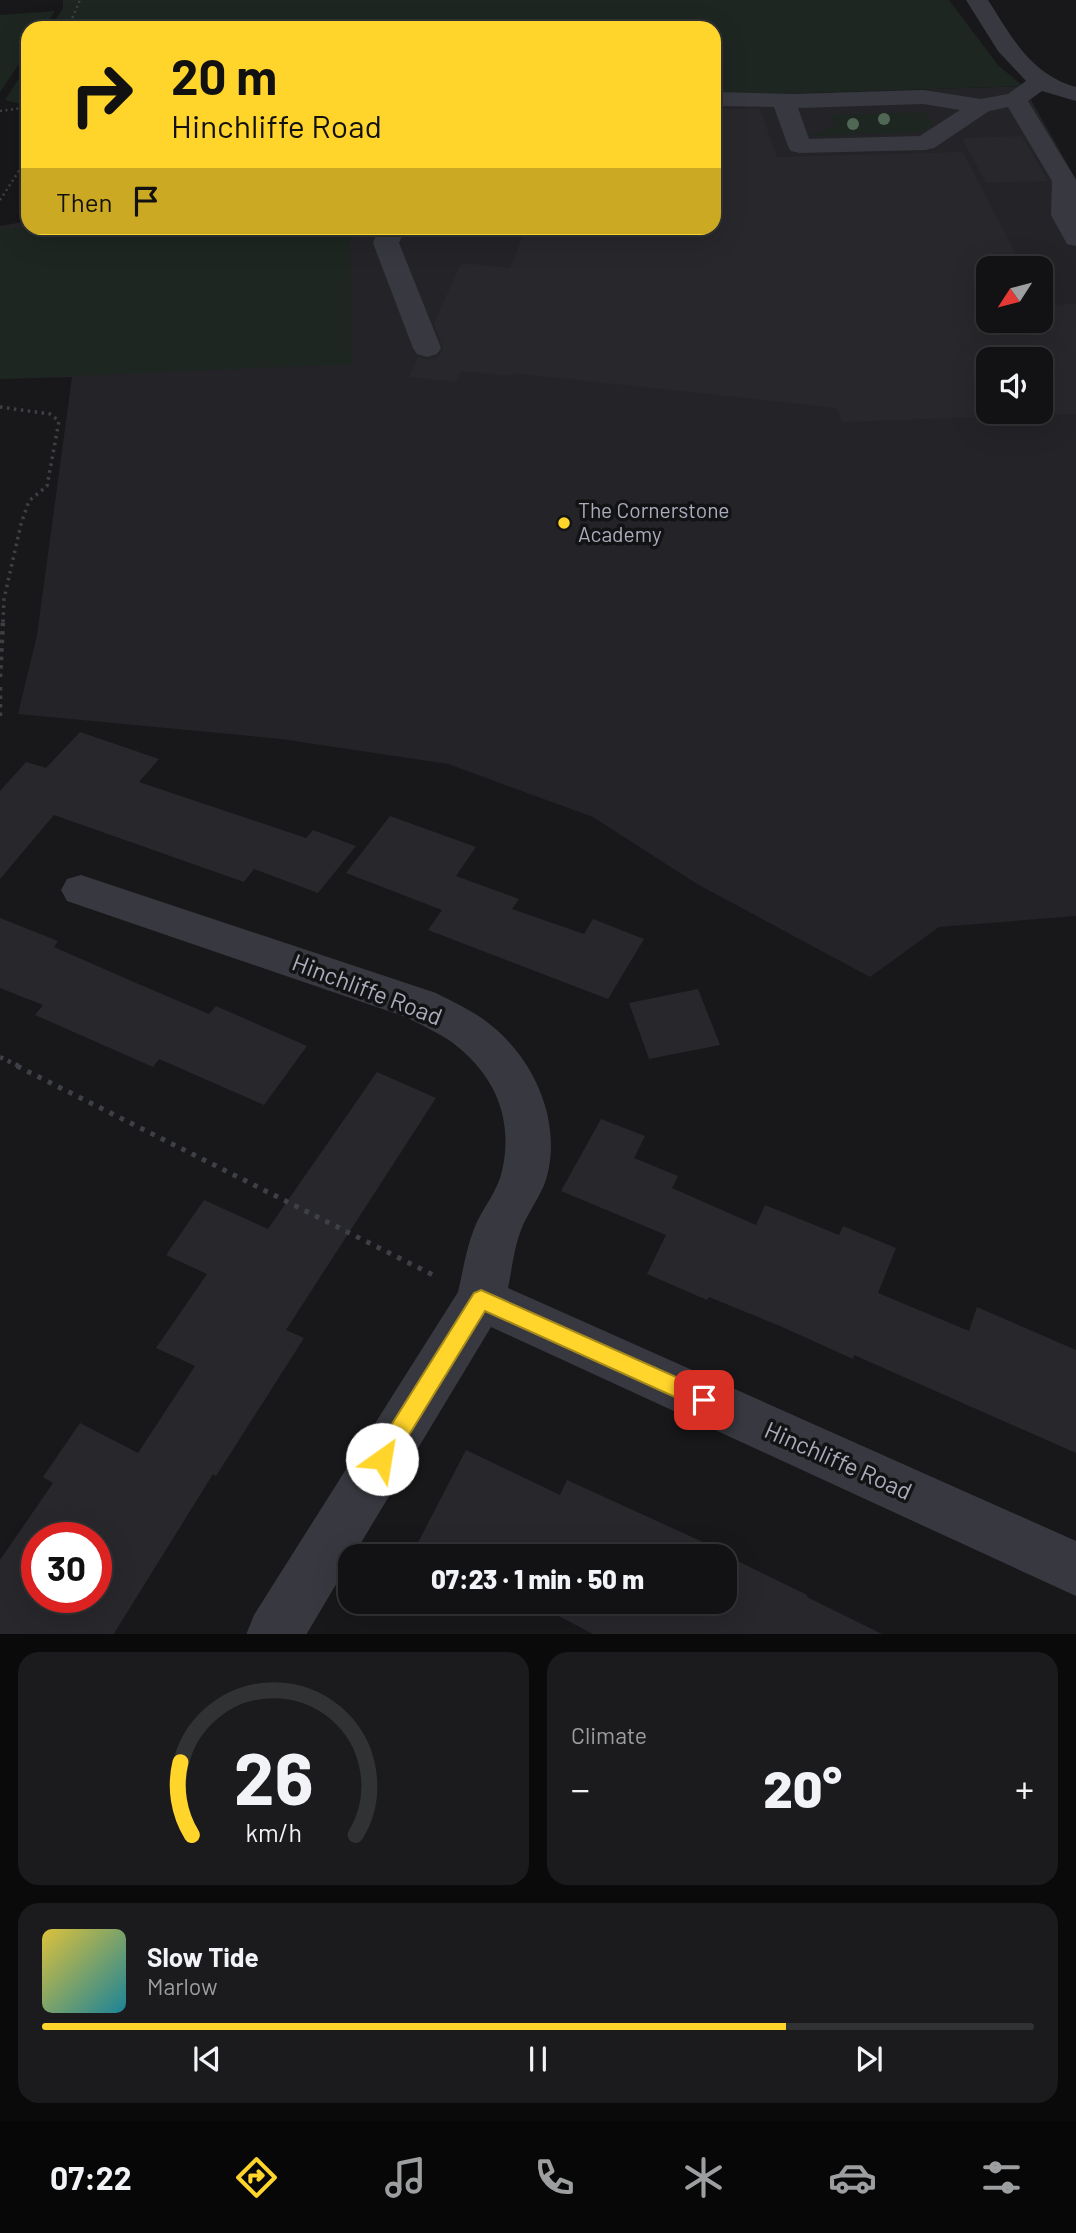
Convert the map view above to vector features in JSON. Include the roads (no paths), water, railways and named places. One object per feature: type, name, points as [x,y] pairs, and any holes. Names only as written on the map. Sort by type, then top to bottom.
[{"type":"street","points":[[977,0],[1025,72],[1058,89]]},
{"type":"street","points":[[721,99],[923,97],[981,106],[1058,89]]},
{"type":"street","points":[[1015,99],[1064,181],[1064,215],[1076,238]]},
{"type":"street","points":[[783,100],[800,146],[925,143],[981,106]]},
{"type":"street","points":[[389,235],[386,243],[427,348]]},
{"type":"street","name":"Hinchliffe Road","points":[[81,890],[421,1005],[468,1031],[489,1051],[510,1078],[523,1101],[528,1122],[525,1172],[497,1230],[481,1299],[1076,1569]]},
{"type":"street","points":[[274,1634],[481,1299]]},
{"type":"place","name":"The Cornerstone Academy","points":[[564,523]]}]
